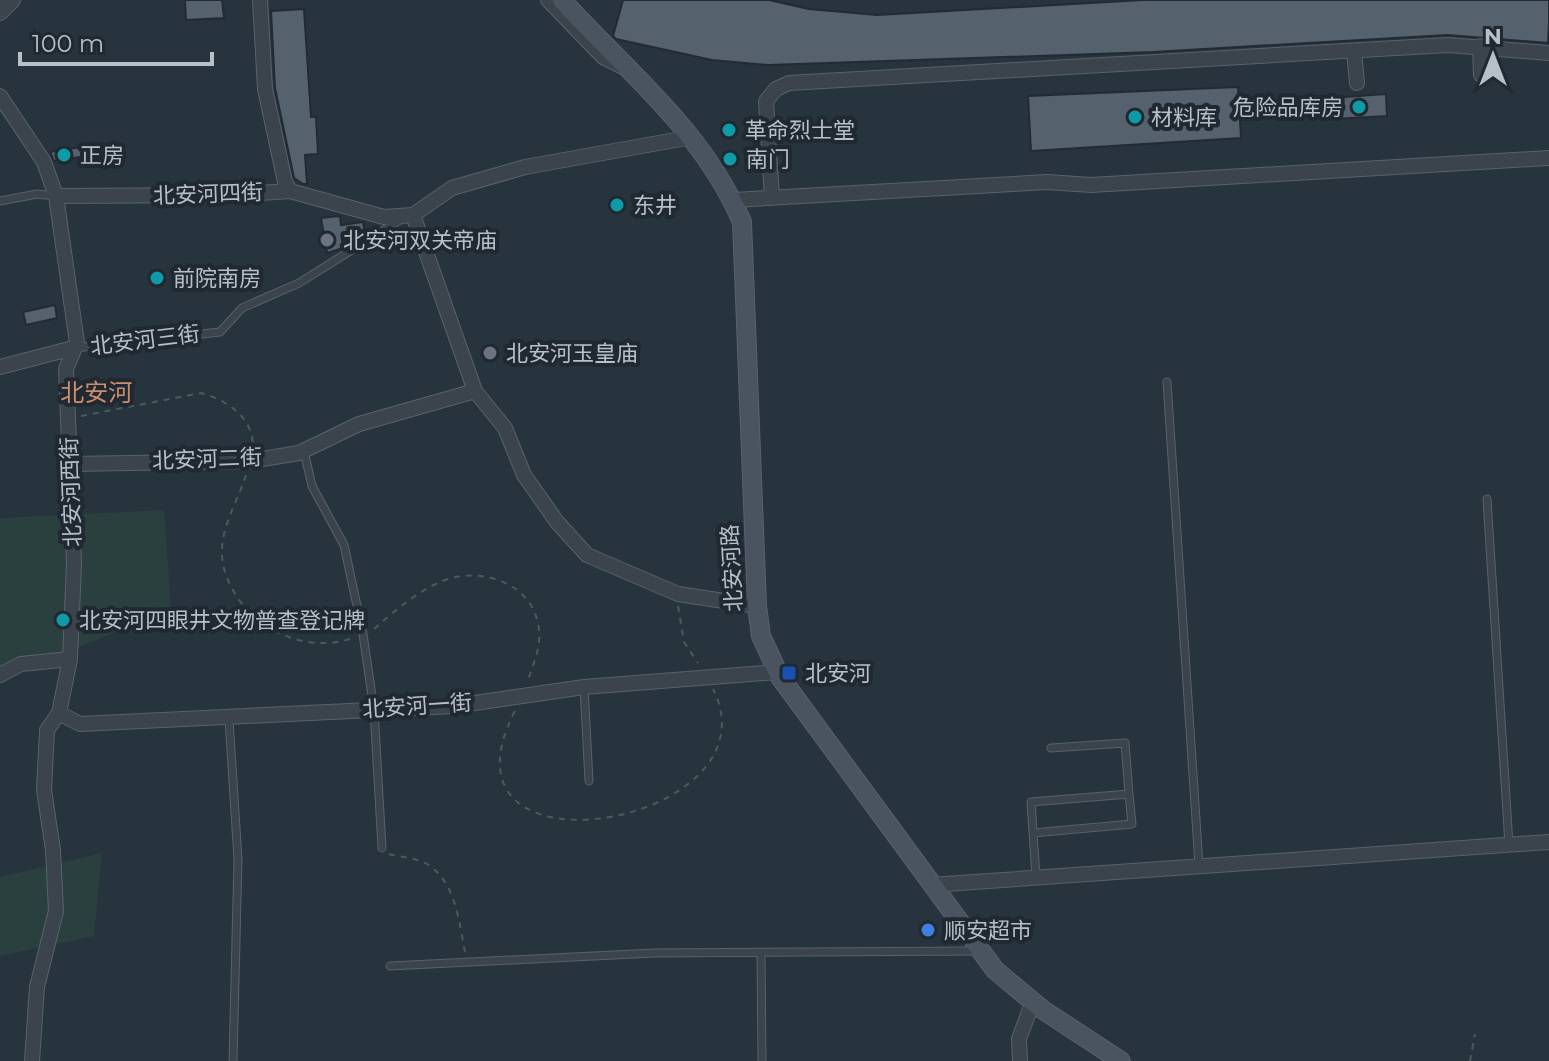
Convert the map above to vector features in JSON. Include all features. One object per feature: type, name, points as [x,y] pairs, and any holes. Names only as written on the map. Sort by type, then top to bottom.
[{"type":"main road","name":"北安河路","points":[[562,0],[635,72],[692,137],[724,181],[742,222],[757,606],[761,636],[777,672],[995,970],[1033,1001],[1121,1061]]},
{"type":"street","points":[[0,12],[12,0]]},
{"type":"street","points":[[260,0],[265,89],[285,182],[290,191]]},
{"type":"street","points":[[548,0],[603,57],[635,72]]},
{"type":"street","points":[[1480,46],[1481,75]]},
{"type":"street","points":[[772,198],[766,101],[776,89],[789,83],[1480,46],[1549,53]]},
{"type":"street","points":[[1354,51],[1357,83]]},
{"type":"street","name":"北安河西街","points":[[0,96],[6,116],[44,162],[56,196],[77,343],[66,369],[74,563],[70,659],[59,713],[47,730],[44,790],[53,850],[56,911],[37,987],[32,1061]]},
{"type":"street","points":[[692,137],[510,171],[452,188],[408,217],[475,391],[505,428],[524,475],[587,555],[678,594],[757,606]]},
{"type":"street","points":[[733,200],[1047,182],[1091,185],[1549,158]]},
{"type":"street","name":"北安河四街","points":[[56,196],[229,195],[290,191],[384,217],[408,217]]},
{"type":"street","name":"北安河三街","points":[[0,367],[73,348]]},
{"type":"street","name":"北安河二街","points":[[70,464],[250,461],[304,451],[359,424],[475,391]]},
{"type":"street","points":[[0,675],[21,664],[70,659]]},
{"type":"street","name":"北安河一街","points":[[59,713],[80,724],[229,720],[454,706],[584,687],[777,672]]},
{"type":"street","points":[[931,885],[1549,842]]},
{"type":"street","points":[[1020,1061],[1019,1039],[1033,1001]]},
{"type":"lane","name":"北安河四街","points":[[0,201],[37,194],[56,196]]},
{"type":"lane","name":"北安河三街","points":[[73,348],[220,332],[242,308],[299,283],[408,217]]},
{"type":"lane","points":[[1167,382],[1199,865]]},
{"type":"lane","points":[[304,451],[312,486],[344,545],[363,634],[374,710],[382,848]]},
{"type":"lane","points":[[1487,499],[1509,845]]},
{"type":"lane","points":[[584,687],[589,781]]},
{"type":"lane","points":[[229,720],[238,859],[233,1061]]},
{"type":"lane","points":[[1033,833],[1132,824],[1125,743],[1051,748]]},
{"type":"lane","points":[[1036,877],[1031,802],[1129,794]]},
{"type":"lane","points":[[390,966],[654,953],[981,951]]},
{"type":"lane","points":[[761,953],[762,1061]]},
{"type":"path","points":[[68,418],[201,393],[227,403],[246,422],[252,436],[250,461],[230,510],[223,564],[242,602],[259,620],[284,637],[311,643],[335,643],[363,634],[410,597],[446,580],[468,575],[494,576],[513,587],[538,618],[540,635],[524,695],[507,728],[501,753],[502,776],[509,794],[541,817],[599,821],[650,808],[682,788],[715,752],[722,731],[721,705],[684,642],[678,618],[678,594]]},
{"type":"path","points":[[382,848],[387,853],[426,864],[445,882],[457,913],[467,963]]},
{"type":"path","points":[[1470,1061],[1475,1034]]},
{"type":"green space","points":[[164,510],[171,608],[0,681],[0,518]]},
{"type":"green space","points":[[102,853],[94,936],[0,956],[0,877]]},
{"type":"building","points":[[185,0],[222,0],[224,18],[186,20]]},
{"type":"building","points":[[623,0],[769,0],[809,9],[877,15],[1143,0],[1549,0],[1549,22],[1548,43],[1447,35],[1153,52],[768,65],[712,60],[616,39],[613,36]]},
{"type":"building","points":[[304,9],[311,117],[316,117],[318,154],[305,155],[307,184],[294,178],[275,88],[271,11]]},
{"type":"building","name":"材料库","points":[[1238,87],[1241,138],[1031,151],[1028,96]]},
{"type":"building","name":"危险品库房","points":[[1386,94],[1387,116],[1333,119],[1331,98]]},
{"type":"building","points":[[88,146],[90,155],[63,160],[54,161],[50,152]]},
{"type":"building","points":[[340,216],[341,225],[363,222],[365,234],[342,240],[343,248],[327,253],[321,218]]},
{"type":"building","points":[[55,305],[57,318],[26,325],[23,312]]},
{"type":"place","name":"危险品库房","points":[[1359,107]]},
{"type":"place","name":"材料库","points":[[1135,117]]},
{"type":"place","name":"革命烈士堂","points":[[729,130]]},
{"type":"place","name":"正房","points":[[64,155]]},
{"type":"place","name":"南门","points":[[730,159]]},
{"type":"place","name":"东井","points":[[617,205]]},
{"type":"place","name":"北安河双关帝庙","points":[[327,240]]},
{"type":"place","name":"前院南房","points":[[157,278]]},
{"type":"place","name":"北安河玉皇庙","points":[[490,353]]},
{"type":"place","name":"北安河四眼井文物普查登记牌","points":[[63,620]]},
{"type":"place","name":"北安河","points":[[789,673]]},
{"type":"place","name":"顺安超市","points":[[928,930]]},
{"type":"district","name":"北安河","points":[[96,392]]}]
